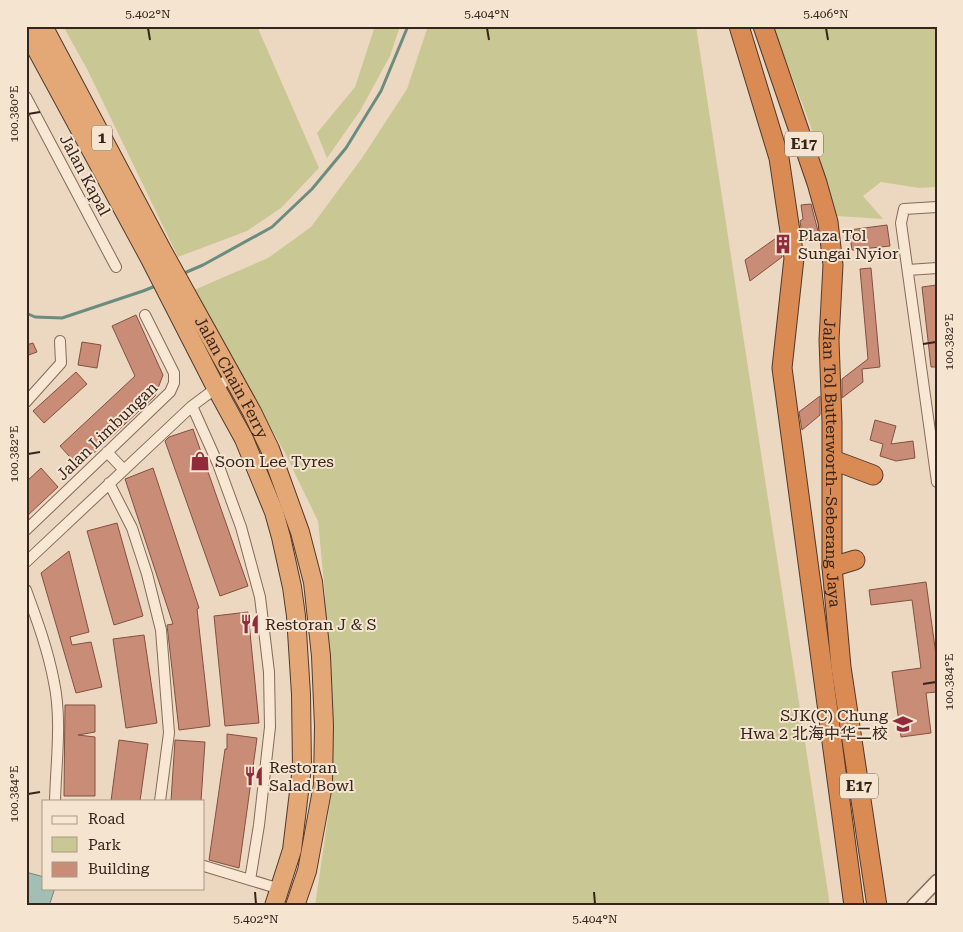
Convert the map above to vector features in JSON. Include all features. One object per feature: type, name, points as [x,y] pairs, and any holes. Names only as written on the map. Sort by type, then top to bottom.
[{"type":"highway","name":"Jalan Chain Ferry","points":[[42,26],[155,254]]},
{"type":"highway","name":"Jalan Tol Butterworth–Seberang Jaya","points":[[739,26],[779,158],[794,258],[782,368],[832,669],[877,906]]},
{"type":"highway","name":"Jalan Tol Butterworth–Seberang Jaya","points":[[763,26],[817,183],[828,222],[833,265],[829,340],[833,460],[832,669],[854,906]]},
{"type":"highway","name":"Jalan Chain Ferry","points":[[26,30],[155,254],[204,344],[232,377],[252,412],[270,449],[300,532],[313,582],[321,656],[324,726],[323,786],[307,871],[294,906]]},
{"type":"highway","name":"Jalan Chain Ferry","points":[[204,344],[216,388],[244,439],[274,512],[292,587],[301,694],[302,767],[294,837],[274,906]]},
{"type":"highway","points":[[833,460],[873,474]]},
{"type":"highway","points":[[832,567],[855,560]]},
{"type":"highway","points":[[302,906],[307,871]]},
{"type":"street","name":"Jalan Kapal","points":[[26,96],[116,267]]},
{"type":"street","points":[[937,207],[904,209],[901,223],[937,482]]},
{"type":"street","points":[[908,270],[937,268]]},
{"type":"street","name":"Jalan Limbungan","points":[[26,530],[170,392],[174,383],[174,373],[145,315]]},
{"type":"street","points":[[26,402],[61,363],[60,341]]},
{"type":"street","points":[[26,562],[192,406],[232,377]]},
{"type":"street","points":[[192,406],[218,464],[241,527],[260,597],[268,663],[270,727],[259,825],[250,880]]},
{"type":"street","points":[[107,452],[124,470]]},
{"type":"street","points":[[109,483],[132,528],[161,630],[169,733],[160,800]]},
{"type":"street","points":[[26,590],[41,632],[54,682],[58,717],[55,800]]},
{"type":"street","points":[[205,866],[280,888]]},
{"type":"street","points":[[913,906],[937,881]]},
{"type":"green space","points":[[63,26],[257,26],[319,168],[281,208],[247,231],[178,257],[87,69]]},
{"type":"green space","points":[[375,26],[400,26],[390,56],[360,111],[327,158],[317,133],[355,87]]},
{"type":"green space","points":[[428,26],[696,26],[830,906],[315,906],[331,796],[325,594],[318,521],[285,453],[194,290],[268,258],[311,227],[362,158],[407,89]]},
{"type":"green space","points":[[773,26],[937,26],[937,187],[919,188],[881,182],[863,196],[883,219],[836,216],[811,127]]},
{"type":"shaded area","points":[[26,872],[42,876],[42,890],[54,890],[49,906],[26,906]]},
{"type":"building","points":[[811,204],[818,231],[803,242],[800,221],[803,219],[801,205]]},
{"type":"building","points":[[887,225],[890,246],[852,250],[849,230]]},
{"type":"building","points":[[779,236],[782,257],[750,281],[745,260]]},
{"type":"building","points":[[871,268],[880,367],[862,369],[863,382],[842,398],[842,379],[868,359],[860,269]]},
{"type":"building","points":[[937,285],[937,367],[931,367],[922,287]]},
{"type":"building","points":[[136,315],[163,375],[155,396],[79,467],[60,446],[135,376],[112,326]]},
{"type":"building","points":[[82,342],[101,345],[97,368],[78,365]]},
{"type":"building","points":[[33,343],[37,352],[26,356],[26,345]]},
{"type":"building","points":[[76,372],[87,384],[44,423],[33,411]]},
{"type":"building","points":[[820,396],[820,415],[802,430],[799,412]]},
{"type":"building","points":[[875,420],[896,426],[891,444],[913,441],[915,458],[896,461],[880,456],[883,444],[870,440]]},
{"type":"building","points":[[193,429],[248,586],[220,596],[165,441],[169,437]]},
{"type":"building","points":[[41,468],[58,487],[26,517],[26,482]]},
{"type":"building","points":[[153,468],[199,608],[197,609],[210,726],[179,730],[167,625],[173,624],[125,479]]},
{"type":"building","points":[[117,523],[143,616],[114,625],[87,531]]},
{"type":"building","points":[[69,551],[89,632],[70,637],[72,645],[91,642],[102,687],[76,693],[41,573]]},
{"type":"building","points":[[926,582],[937,662],[937,692],[926,693],[931,733],[901,737],[892,672],[921,668],[912,600],[871,605],[869,590]]},
{"type":"building","points":[[248,612],[259,723],[225,726],[214,616]]},
{"type":"building","points":[[144,635],[157,723],[126,728],[113,639]]},
{"type":"building","points":[[65,705],[95,705],[95,732],[78,735],[95,737],[95,796],[64,796]]},
{"type":"building","points":[[227,734],[257,738],[239,868],[209,860],[225,749],[227,749]]},
{"type":"building","points":[[119,740],[148,744],[140,800],[111,800]]},
{"type":"building","points":[[175,740],[205,742],[201,800],[171,800]]},
{"type":"waterway","points":[[182,274],[203,265],[272,227],[312,189],[346,148],[381,91],[408,26]]},
{"type":"waterway","points":[[26,313],[35,317],[62,318],[158,285]]},
{"type":"place","name":"Plaza Tol Sungai Nyior","points":[[783,244]]},
{"type":"place","name":"Soon Lee Tyres","points":[[200,461]]},
{"type":"place","name":"Restoran J & S","points":[[250,624]]},
{"type":"place","name":"SJK(C) Chung Hwa 2 北海中华二校","points":[[903,724]]},
{"type":"place","name":"Restoran Salad Bowl","points":[[254,776]]}]
